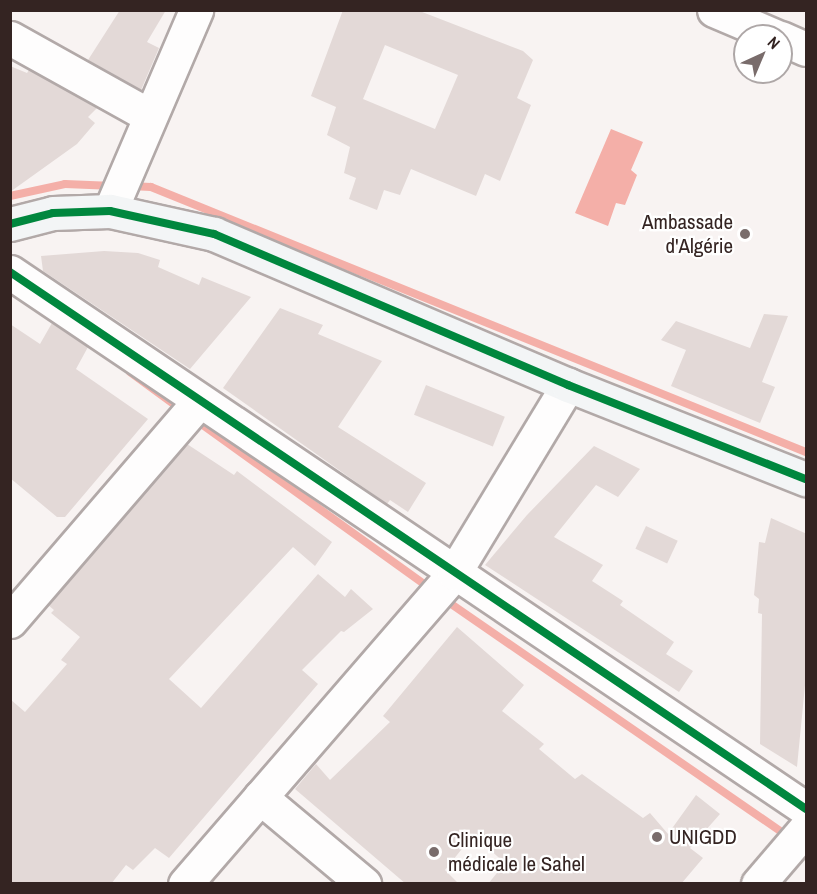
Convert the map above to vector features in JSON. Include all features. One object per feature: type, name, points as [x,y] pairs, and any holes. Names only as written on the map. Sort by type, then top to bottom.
[{"type":"street","points":[[110,211],[196,10]]},
{"type":"street","points":[[714,10],[747,24]]},
{"type":"street","points":[[10,38],[150,116]]},
{"type":"street","points":[[793,43],[807,49]]},
{"type":"street","points":[[10,224],[53,213],[110,211],[214,234],[568,385],[807,479]]},
{"type":"street","points":[[10,272],[807,809]]},
{"type":"street","points":[[185,884],[454,573],[568,385]]},
{"type":"street","points":[[10,621],[199,401]]},
{"type":"street","points":[[260,797],[364,884]]},
{"type":"street","points":[[758,884],[807,828]]},
{"type":"shaded area","points":[[611,129],[643,142],[631,170],[637,175],[625,205],[616,203],[608,226],[575,213]]},
{"type":"building","points":[[120,10],[166,10],[147,42],[159,48],[141,90],[88,60]]},
{"type":"building","points":[[343,10],[417,10],[523,51],[533,60],[517,98],[531,105],[500,181],[485,174],[476,196],[411,169],[400,195],[384,190],[377,210],[349,199],[356,178],[344,173],[350,147],[327,135],[336,107],[311,96]],"holes":[[[385,45],[458,75],[435,129],[363,99]]]},
{"type":"building","points":[[10,66],[27,73],[29,70],[97,108],[88,117],[95,123],[77,144],[10,192]]},
{"type":"building","points":[[104,251],[138,253],[160,260],[158,267],[199,285],[202,277],[251,297],[190,369],[43,271],[41,256]]},
{"type":"building","points":[[280,308],[323,325],[318,334],[382,361],[338,427],[426,483],[408,512],[390,500],[387,504],[223,388]]},
{"type":"building","points":[[764,314],[788,316],[762,382],[775,387],[760,423],[671,386],[686,350],[661,340],[676,321],[750,348]]},
{"type":"building","points":[[52,323],[88,347],[76,369],[148,419],[65,517],[57,517],[10,478],[10,324],[40,344]]},
{"type":"building","points":[[426,385],[505,417],[493,447],[414,415]]},
{"type":"building","points":[[187,444],[234,475],[237,471],[332,542],[315,566],[293,547],[169,679],[201,708],[318,574],[345,597],[351,589],[373,609],[344,632],[341,631],[302,670],[318,684],[169,858],[155,848],[133,870],[126,865],[111,884],[10,884],[10,699],[25,712],[67,664],[61,660],[80,637],[51,613],[54,610],[48,605]]},
{"type":"building","points":[[594,446],[640,469],[618,497],[596,485],[554,537],[603,565],[592,581],[623,601],[620,605],[674,642],[666,654],[693,671],[679,692],[485,565],[527,515]]},
{"type":"building","points":[[771,518],[807,534],[807,665],[797,767],[760,744],[762,614],[758,613],[759,599],[754,595],[759,542],[765,543]]},
{"type":"building","points":[[646,526],[678,541],[667,563],[635,549]]},
{"type":"building","points":[[457,627],[524,685],[502,711],[544,744],[539,749],[575,779],[582,774],[643,818],[650,813],[668,834],[696,795],[720,814],[690,848],[703,858],[681,884],[488,884],[505,863],[473,835],[445,870],[459,884],[406,884],[295,789],[316,764],[330,780],[390,722],[383,716]]},
{"type":"waterway","points":[[10,196],[65,184],[114,186]]},
{"type":"waterway","points":[[130,186],[151,187],[806,452]]},
{"type":"waterway","points":[[130,372],[183,411]]},
{"type":"waterway","points":[[193,418],[431,589]]},
{"type":"waterway","points":[[441,597],[789,837]]},
{"type":"cycle path","points":[[10,224],[53,213],[110,211],[214,234],[568,385],[806,479]]},
{"type":"cycle path","points":[[10,272],[806,809]]},
{"type":"place","name":"Ambassade d'Algérie","points":[[745,234]]},
{"type":"place","name":"UNIGDD","points":[[657,837]]},
{"type":"place","name":"Clinique médicale le Sahel","points":[[434,852]]}]
